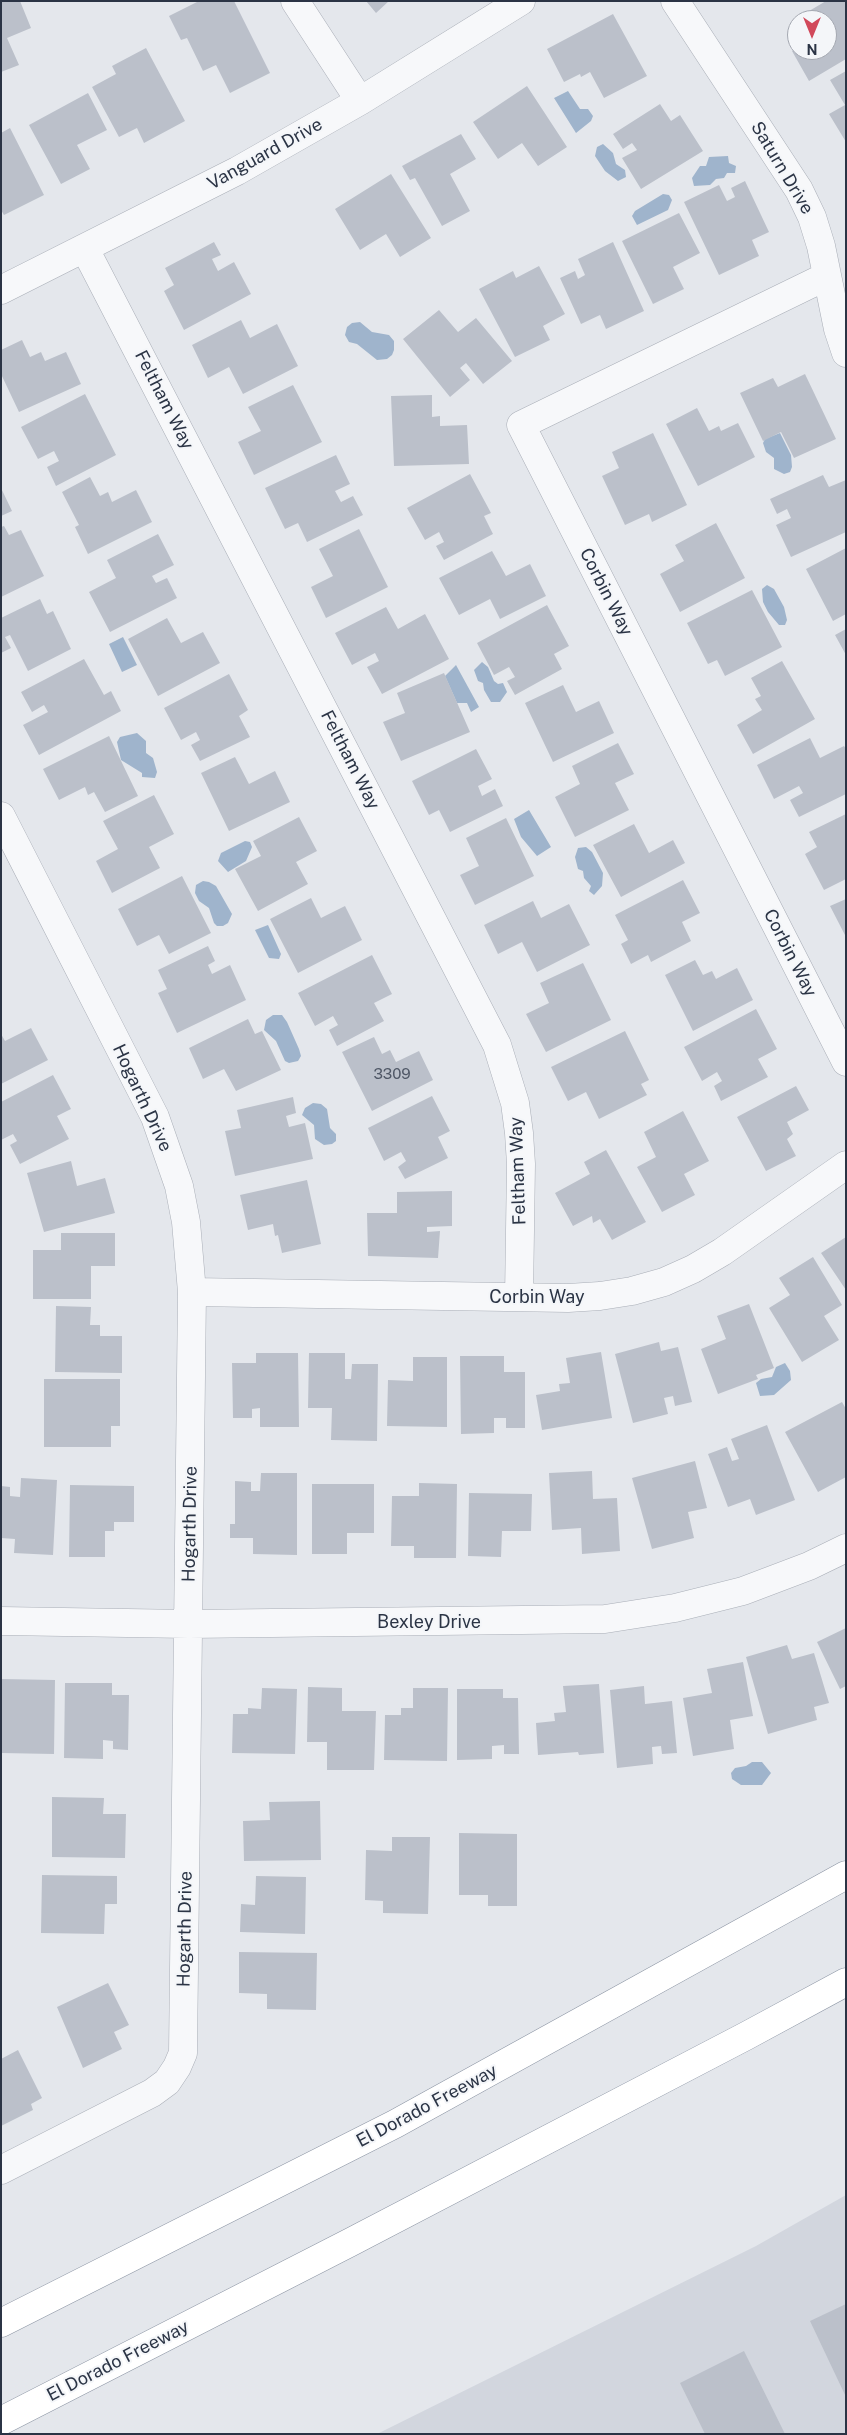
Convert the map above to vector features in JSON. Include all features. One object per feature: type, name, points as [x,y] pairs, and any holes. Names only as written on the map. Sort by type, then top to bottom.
[{"type":"highway","name":"El Dorado Freeway","points":[[1,2323],[395,2124],[846,1875]]},
{"type":"highway","name":"El Dorado Freeway","points":[[1,2420],[349,2243],[846,1982]]},
{"type":"street","points":[[295,1],[360,101]]},
{"type":"street","name":"Vanguard Drive","points":[[1,290],[237,171],[360,101],[521,1]]},
{"type":"street","name":"Saturn Drive","points":[[675,1],[799,190],[812,217],[846,353]]},
{"type":"street","name":"Feltham Way","points":[[85,249],[497,1045],[515,1103],[519,1133],[521,1175],[519,1297]]},
{"type":"street","name":"Corbin Way","points":[[827,276],[521,425],[846,1062]]},
{"type":"street","name":"Hogarth Drive","points":[[1,816],[155,1117],[179,1186],[188,1240],[192,1292],[183,2053],[177,2067],[167,2082],[152,2093],[1,2170]]},
{"type":"street","name":"Corbin Way","points":[[192,1292],[519,1297],[600,1296],[632,1291],[664,1282],[693,1269],[722,1252],[846,1165]]},
{"type":"street","name":"Bexley Drive","points":[[1,1621],[188,1624],[605,1619],[675,1608],[743,1591],[810,1566],[846,1548]]},
{"type":"shaded area","points":[[846,2195],[846,2434],[377,2434],[756,2246]]},
{"type":"water","points":[[568,91],[580,109],[588,109],[593,116],[591,121],[576,133],[554,98]]},
{"type":"water","points":[[603,144],[613,153],[616,164],[625,170],[626,177],[618,181],[605,171],[595,156],[597,147]]},
{"type":"water","points":[[728,156],[729,163],[736,166],[735,173],[727,173],[724,178],[716,179],[710,185],[694,186],[692,178],[700,166],[706,166],[709,157]]},
{"type":"water","points":[[663,194],[669,195],[672,200],[668,210],[637,225],[632,216],[635,211]]},
{"type":"water","points":[[360,322],[372,332],[389,335],[394,341],[392,355],[387,359],[377,360],[357,344],[349,342],[345,335],[347,327],[352,323]]},
{"type":"water","points":[[780,433],[791,455],[792,467],[790,472],[784,474],[774,469],[774,458],[766,452],[763,443],[765,439]]},
{"type":"water","points":[[767,585],[774,589],[784,607],[787,620],[785,625],[779,625],[768,612],[763,602],[762,589]]},
{"type":"water","points":[[123,637],[137,665],[122,672],[109,644]]},
{"type":"water","points":[[482,662],[488,667],[494,681],[498,684],[503,683],[507,692],[500,702],[491,702],[484,690],[483,683],[478,681],[474,670]]},
{"type":"water","points":[[456,665],[479,707],[471,712],[467,703],[457,703],[445,676]]},
{"type":"water","points":[[137,733],[146,741],[146,753],[153,758],[157,772],[155,778],[142,777],[142,773],[121,760],[117,742],[120,737]]},
{"type":"water","points":[[529,810],[551,847],[537,856],[521,837],[514,819]]},
{"type":"water","points":[[245,841],[250,842],[252,847],[246,861],[228,872],[218,861],[221,853]]},
{"type":"water","points":[[586,847],[592,852],[603,873],[602,886],[594,895],[589,891],[591,886],[584,878],[583,871],[578,869],[575,857],[578,848]]},
{"type":"water","points":[[203,881],[216,886],[232,914],[228,923],[223,926],[217,926],[214,923],[209,908],[199,901],[195,893],[196,885]]},
{"type":"water","points":[[268,925],[281,954],[279,959],[269,958],[255,930]]},
{"type":"water","points":[[273,1015],[282,1015],[287,1022],[301,1056],[298,1061],[289,1063],[285,1061],[276,1041],[264,1030],[266,1020]]},
{"type":"water","points":[[313,1103],[321,1104],[327,1109],[330,1128],[336,1134],[336,1141],[332,1144],[324,1145],[315,1139],[314,1125],[302,1115],[305,1108]]},
{"type":"water","points":[[785,1363],[790,1371],[791,1380],[774,1395],[760,1396],[756,1383],[761,1379],[772,1377],[776,1367]]},
{"type":"water","points":[[752,1762],[762,1762],[771,1773],[762,1785],[741,1785],[732,1779],[731,1773],[735,1768],[746,1766]]},
{"type":"building","points":[[1,1],[20,1],[31,28],[7,38],[19,65],[1,72]]},
{"type":"building","points":[[199,1],[234,1],[270,73],[230,93],[216,65],[203,71],[187,38],[181,40],[169,16]]},
{"type":"building","points":[[366,1],[389,1],[376,13]]},
{"type":"building","points":[[826,1],[844,1],[846,3],[846,59],[809,81],[797,60],[837,60],[837,10],[811,10]]},
{"type":"building","points":[[613,14],[647,76],[604,98],[590,72],[581,77],[580,74],[564,82],[547,49]]},
{"type":"building","points":[[146,48],[185,121],[144,143],[137,128],[119,137],[92,87],[116,74],[112,66]]},
{"type":"building","points":[[846,71],[846,142],[829,114],[845,105],[830,80]]},
{"type":"building","points":[[527,86],[567,147],[538,166],[522,143],[498,159],[473,122]]},
{"type":"building","points":[[88,93],[107,130],[77,145],[90,169],[61,184],[29,125]]},
{"type":"building","points":[[660,104],[671,121],[680,115],[703,151],[641,189],[622,158],[637,150],[632,143],[623,149],[613,134]]},
{"type":"building","points":[[10,128],[44,195],[4,215],[1,210],[1,133]]},
{"type":"building","points":[[461,134],[476,159],[450,174],[470,211],[442,226],[415,178],[410,180],[402,166]]},
{"type":"building","points":[[391,174],[431,238],[400,257],[386,234],[360,250],[335,209]]},
{"type":"building","points":[[745,181],[769,232],[752,240],[759,256],[719,275],[684,202],[719,185],[727,201],[735,197],[731,188]]},
{"type":"building","points":[[679,213],[700,253],[673,267],[684,289],[653,304],[622,241]]},
{"type":"building","points":[[214,242],[221,255],[212,259],[218,271],[234,262],[251,294],[184,330],[164,291],[174,285],[165,268]]},
{"type":"building","points":[[613,242],[644,311],[606,329],[600,315],[581,324],[560,278],[575,271],[578,279],[585,275],[578,259]]},
{"type":"building","points":[[539,266],[565,314],[543,326],[550,340],[515,357],[479,289],[513,271],[516,278]]},
{"type":"building","points":[[439,310],[458,332],[476,318],[512,361],[483,384],[466,363],[460,368],[470,380],[450,397],[403,339]]},
{"type":"building","points":[[241,320],[250,338],[277,324],[298,366],[243,394],[229,367],[208,378],[192,345]]},
{"type":"building","points":[[22,340],[30,357],[41,352],[45,361],[66,352],[81,384],[19,412],[1,374],[1,350]]},
{"type":"building","points":[[805,374],[836,439],[794,458],[781,432],[763,441],[740,393],[773,378],[778,387]]},
{"type":"building","points":[[293,385],[322,442],[254,475],[238,442],[261,431],[248,407]]},
{"type":"building","points":[[85,394],[116,455],[56,486],[47,467],[59,461],[54,451],[38,459],[21,427]]},
{"type":"building","points":[[432,395],[432,417],[440,416],[440,426],[467,425],[469,464],[394,466],[391,396]]},
{"type":"building","points":[[697,408],[709,431],[719,426],[721,431],[738,423],[755,457],[698,486],[666,424]]},
{"type":"building","points":[[653,433],[687,505],[652,522],[649,514],[625,525],[602,476],[619,468],[612,452]]},
{"type":"building","points":[[336,455],[350,484],[335,491],[341,502],[353,496],[363,515],[307,542],[298,523],[285,529],[265,488]]},
{"type":"building","points":[[470,474],[491,513],[484,516],[493,534],[444,560],[436,546],[444,542],[439,532],[425,540],[407,508]]},
{"type":"building","points":[[823,475],[829,487],[846,480],[846,532],[791,557],[776,525],[791,518],[787,509],[777,514],[770,499]]},
{"type":"building","points":[[90,477],[100,496],[108,492],[112,502],[136,490],[152,522],[88,554],[75,527],[79,525],[62,492]]},
{"type":"building","points":[[1,488],[12,511],[1,516]]},
{"type":"building","points":[[716,523],[745,578],[680,612],[660,574],[684,561],[675,545]]},
{"type":"building","points":[[4,526],[9,535],[21,530],[44,576],[1,597],[1,527]]},
{"type":"building","points":[[359,529],[388,587],[326,618],[311,587],[333,576],[319,549]]},
{"type":"building","points":[[158,534],[174,565],[152,576],[156,583],[167,578],[177,598],[110,632],[89,592],[116,578],[107,560]]},
{"type":"building","points":[[846,548],[846,614],[833,621],[806,569]]},
{"type":"building","points":[[492,551],[506,576],[530,564],[546,596],[500,619],[490,599],[459,615],[439,578]]},
{"type":"building","points":[[752,590],[782,647],[725,676],[717,660],[708,664],[687,623]]},
{"type":"building","points":[[40,599],[47,614],[53,611],[71,649],[28,671],[10,635],[5,637],[11,648],[1,653],[1,618]]},
{"type":"building","points":[[547,605],[569,646],[554,654],[562,669],[515,695],[507,681],[515,677],[509,667],[494,675],[477,643]]},
{"type":"building","points":[[386,607],[398,629],[425,614],[449,659],[382,694],[367,667],[379,661],[375,653],[352,665],[335,633]]},
{"type":"building","points":[[167,618],[181,643],[203,632],[220,663],[158,696],[128,639]]},
{"type":"building","points":[[846,629],[846,655],[835,635]]},
{"type":"building","points":[[84,659],[104,695],[111,691],[121,711],[39,755],[23,725],[48,712],[44,705],[32,712],[21,692]]},
{"type":"building","points":[[782,661],[815,719],[753,754],[737,725],[762,710],[755,699],[761,696],[751,678]]},
{"type":"building","points":[[444,673],[470,732],[401,761],[383,722],[405,713],[397,693]]},
{"type":"building","points":[[229,674],[248,710],[239,716],[250,737],[200,761],[191,745],[200,740],[196,732],[181,740],[164,708]]},
{"type":"building","points":[[563,685],[576,712],[599,701],[614,733],[553,762],[525,703]]},
{"type":"building","points":[[109,736],[138,796],[105,812],[94,792],[88,795],[85,787],[59,800],[43,769]]},
{"type":"building","points":[[810,738],[820,758],[844,746],[846,749],[846,794],[799,817],[790,800],[803,793],[799,786],[774,799],[757,765]]},
{"type":"building","points":[[618,743],[634,774],[615,783],[629,810],[575,837],[555,797],[580,784],[572,766]]},
{"type":"building","points":[[476,749],[492,779],[478,786],[482,796],[495,789],[503,806],[450,832],[439,810],[429,815],[412,781]]},
{"type":"building","points":[[235,757],[249,784],[275,771],[290,802],[229,831],[201,773]]},
{"type":"building","points":[[154,795],[174,834],[149,847],[160,868],[112,893],[96,861],[118,849],[103,821]]},
{"type":"building","points":[[846,814],[846,879],[824,890],[805,854],[817,847],[809,832]]},
{"type":"building","points":[[299,817],[317,851],[296,862],[308,884],[258,911],[235,869],[261,856],[253,841]]},
{"type":"building","points":[[506,818],[534,876],[475,905],[460,875],[479,866],[466,838]]},
{"type":"building","points":[[634,824],[649,853],[673,840],[685,863],[621,897],[593,845]]},
{"type":"building","points":[[182,876],[211,933],[169,954],[159,935],[137,946],[118,909]]},
{"type":"building","points":[[683,880],[700,913],[682,922],[691,941],[651,962],[648,955],[631,964],[621,944],[628,940],[615,915]]},
{"type":"building","points":[[311,898],[321,918],[345,906],[362,940],[298,973],[270,919]]},
{"type":"building","points":[[846,899],[846,937],[830,906]]},
{"type":"building","points":[[533,901],[541,918],[569,904],[590,945],[537,972],[522,942],[498,954],[484,925]]},
{"type":"building","points":[[208,946],[215,961],[208,965],[212,974],[230,965],[246,1000],[177,1033],[158,993],[167,989],[158,970]]},
{"type":"building","points":[[372,955],[392,994],[374,1003],[384,1021],[337,1046],[329,1030],[338,1025],[333,1016],[315,1026],[298,993]]},
{"type":"building","points":[[695,960],[703,975],[712,971],[716,979],[737,968],[753,1000],[693,1031],[665,975]]},
{"type":"building","points":[[583,963],[611,1020],[546,1052],[526,1014],[549,1003],[540,983]]},
{"type":"building","points":[[756,1009],[777,1049],[758,1059],[768,1077],[721,1101],[714,1086],[722,1081],[717,1072],[702,1081],[684,1047]]},
{"type":"building","points":[[248,1019],[255,1034],[262,1031],[281,1070],[236,1091],[224,1069],[203,1079],[189,1048]]},
{"type":"building","points":[[31,1028],[48,1060],[1,1084],[1,1034],[5,1041]]},
{"type":"building","points":[[625,1031],[649,1080],[641,1084],[647,1095],[599,1119],[586,1092],[568,1101],[551,1067]]},
{"type":"building","points":[[374,1037],[382,1054],[390,1050],[396,1062],[419,1051],[433,1080],[372,1111],[342,1052]]},
{"type":"building","points":[[53,1075],[71,1109],[57,1116],[69,1139],[20,1164],[10,1145],[17,1141],[13,1134],[1,1140],[1,1102]]},
{"type":"building","points":[[796,1086],[809,1110],[787,1122],[793,1134],[787,1139],[796,1156],[766,1171],[737,1117]]},
{"type":"building","points":[[432,1096],[450,1131],[438,1137],[448,1158],[405,1179],[398,1167],[406,1161],[401,1152],[384,1161],[368,1128]]},
{"type":"building","points":[[293,1097],[296,1113],[286,1116],[289,1127],[305,1123],[313,1159],[235,1176],[225,1131],[241,1128],[237,1110]]},
{"type":"building","points":[[683,1111],[709,1161],[684,1174],[695,1195],[662,1212],[637,1167],[656,1157],[644,1132]]},
{"type":"building","points":[[606,1150],[646,1222],[612,1240],[600,1219],[593,1223],[592,1216],[573,1226],[555,1193],[590,1174],[584,1162]]},
{"type":"building","points":[[71,1161],[77,1186],[105,1178],[115,1213],[44,1232],[27,1173]]},
{"type":"building","points":[[307,1180],[321,1244],[282,1253],[278,1235],[275,1236],[273,1224],[248,1230],[240,1195]]},
{"type":"building","points":[[452,1191],[452,1226],[427,1227],[427,1232],[440,1231],[438,1258],[368,1256],[367,1213],[397,1213],[397,1192]]},
{"type":"building","points":[[61,1233],[115,1233],[115,1266],[91,1266],[91,1299],[33,1299],[33,1250],[61,1250]]},
{"type":"building","points":[[846,1237],[846,1290],[821,1253]]},
{"type":"building","points":[[813,1257],[842,1305],[824,1316],[839,1340],[802,1362],[769,1308],[790,1295],[779,1278]]},
{"type":"building","points":[[749,1304],[774,1368],[756,1375],[758,1379],[718,1394],[701,1349],[726,1339],[717,1316]]},
{"type":"building","points":[[56,1306],[91,1307],[90,1325],[100,1325],[100,1336],[122,1336],[122,1373],[55,1372]]},
{"type":"building","points":[[659,1342],[661,1351],[678,1347],[692,1402],[675,1406],[673,1396],[664,1398],[668,1414],[633,1423],[615,1354]]},
{"type":"building","points":[[601,1352],[612,1418],[542,1430],[536,1395],[560,1391],[559,1384],[570,1383],[566,1358]]},
{"type":"building","points":[[256,1353],[298,1353],[299,1427],[260,1427],[260,1408],[252,1409],[252,1418],[233,1418],[232,1363],[256,1363]]},
{"type":"building","points":[[309,1353],[345,1353],[345,1379],[351,1379],[352,1364],[378,1364],[377,1441],[331,1440],[332,1408],[308,1408]]},
{"type":"building","points":[[460,1356],[504,1356],[504,1372],[525,1372],[525,1428],[506,1428],[506,1418],[494,1418],[494,1433],[461,1434]]},
{"type":"building","points":[[413,1357],[447,1357],[447,1427],[387,1426],[388,1380],[413,1381]]},
{"type":"building","points":[[44,1379],[120,1379],[120,1426],[111,1426],[111,1447],[44,1447]]},
{"type":"building","points":[[842,1402],[846,1409],[846,1477],[818,1492],[785,1432]]},
{"type":"building","points":[[767,1425],[795,1500],[756,1515],[750,1499],[728,1507],[708,1454],[727,1447],[732,1461],[739,1459],[731,1439]]},
{"type":"building","points":[[695,1461],[707,1508],[688,1512],[694,1538],[652,1549],[632,1478]]},
{"type":"building","points":[[592,1471],[593,1499],[617,1498],[620,1551],[582,1554],[581,1528],[552,1530],[549,1473]]},
{"type":"building","points":[[261,1473],[297,1473],[297,1555],[253,1554],[253,1538],[230,1538],[230,1524],[235,1524],[235,1481],[251,1482],[251,1491],[260,1491]]},
{"type":"building","points":[[21,1478],[57,1480],[53,1555],[14,1553],[15,1539],[1,1538],[1,1486],[10,1487],[10,1496],[20,1497]]},
{"type":"building","points":[[419,1483],[457,1484],[456,1558],[414,1558],[414,1546],[391,1546],[392,1496],[419,1496]]},
{"type":"building","points":[[312,1484],[374,1484],[374,1533],[347,1533],[347,1554],[312,1554]]},
{"type":"building","points":[[70,1485],[134,1486],[134,1522],[114,1522],[114,1531],[105,1531],[105,1557],[69,1557]]},
{"type":"building","points":[[469,1493],[532,1494],[531,1531],[502,1531],[501,1557],[468,1556]]},
{"type":"building","points":[[846,1628],[846,1686],[840,1689],[817,1642]]},
{"type":"building","points":[[787,1645],[792,1659],[814,1653],[829,1703],[814,1707],[817,1720],[768,1734],[746,1657]]},
{"type":"building","points":[[743,1662],[753,1716],[730,1720],[734,1749],[693,1756],[683,1698],[712,1693],[707,1669]]},
{"type":"building","points":[[1,1679],[55,1680],[54,1754],[1,1753]]},
{"type":"building","points":[[65,1683],[112,1683],[112,1695],[129,1695],[128,1750],[113,1749],[113,1741],[103,1740],[103,1759],[64,1758]]},
{"type":"building","points":[[599,1684],[604,1753],[579,1755],[578,1752],[538,1755],[536,1723],[555,1721],[554,1713],[566,1712],[563,1686]]},
{"type":"building","points":[[644,1686],[645,1704],[672,1701],[677,1753],[662,1754],[661,1746],[652,1747],[653,1764],[617,1768],[610,1690]]},
{"type":"building","points":[[308,1687],[342,1688],[342,1711],[376,1711],[374,1770],[327,1770],[327,1742],[307,1742]]},
{"type":"building","points":[[262,1688],[297,1689],[295,1754],[232,1753],[233,1714],[248,1714],[248,1708],[261,1709]]},
{"type":"building","points":[[413,1688],[448,1688],[447,1761],[384,1760],[385,1715],[401,1715],[401,1708],[413,1708]]},
{"type":"building","points":[[457,1689],[503,1689],[503,1698],[518,1698],[519,1754],[504,1754],[504,1745],[492,1746],[492,1759],[457,1760]]},
{"type":"building","points":[[52,1797],[104,1798],[103,1814],[126,1814],[125,1858],[52,1857]]},
{"type":"building","points":[[320,1801],[321,1860],[244,1861],[243,1821],[270,1820],[269,1802]]},
{"type":"building","points":[[459,1833],[517,1834],[517,1906],[488,1906],[488,1895],[459,1895]]},
{"type":"building","points":[[392,1837],[430,1837],[428,1914],[383,1913],[383,1901],[365,1900],[366,1850],[392,1851]]},
{"type":"building","points":[[42,1875],[117,1876],[117,1904],[105,1904],[104,1934],[41,1933]]},
{"type":"building","points":[[256,1876],[306,1877],[305,1934],[240,1932],[241,1904],[255,1905]]},
{"type":"building","points":[[239,1952],[317,1953],[316,2010],[267,2009],[267,1994],[239,1993]]},
{"type":"building","points":[[108,1983],[129,2025],[114,2032],[122,2049],[83,2068],[57,2007]]},
{"type":"building","points":[[18,2050],[42,2098],[31,2104],[33,2110],[1,2126],[1,2059]]},
{"type":"building","points":[[846,2304],[846,2397],[810,2321]]},
{"type":"building","points":[[744,2351],[785,2434],[705,2434],[680,2383]]}]
